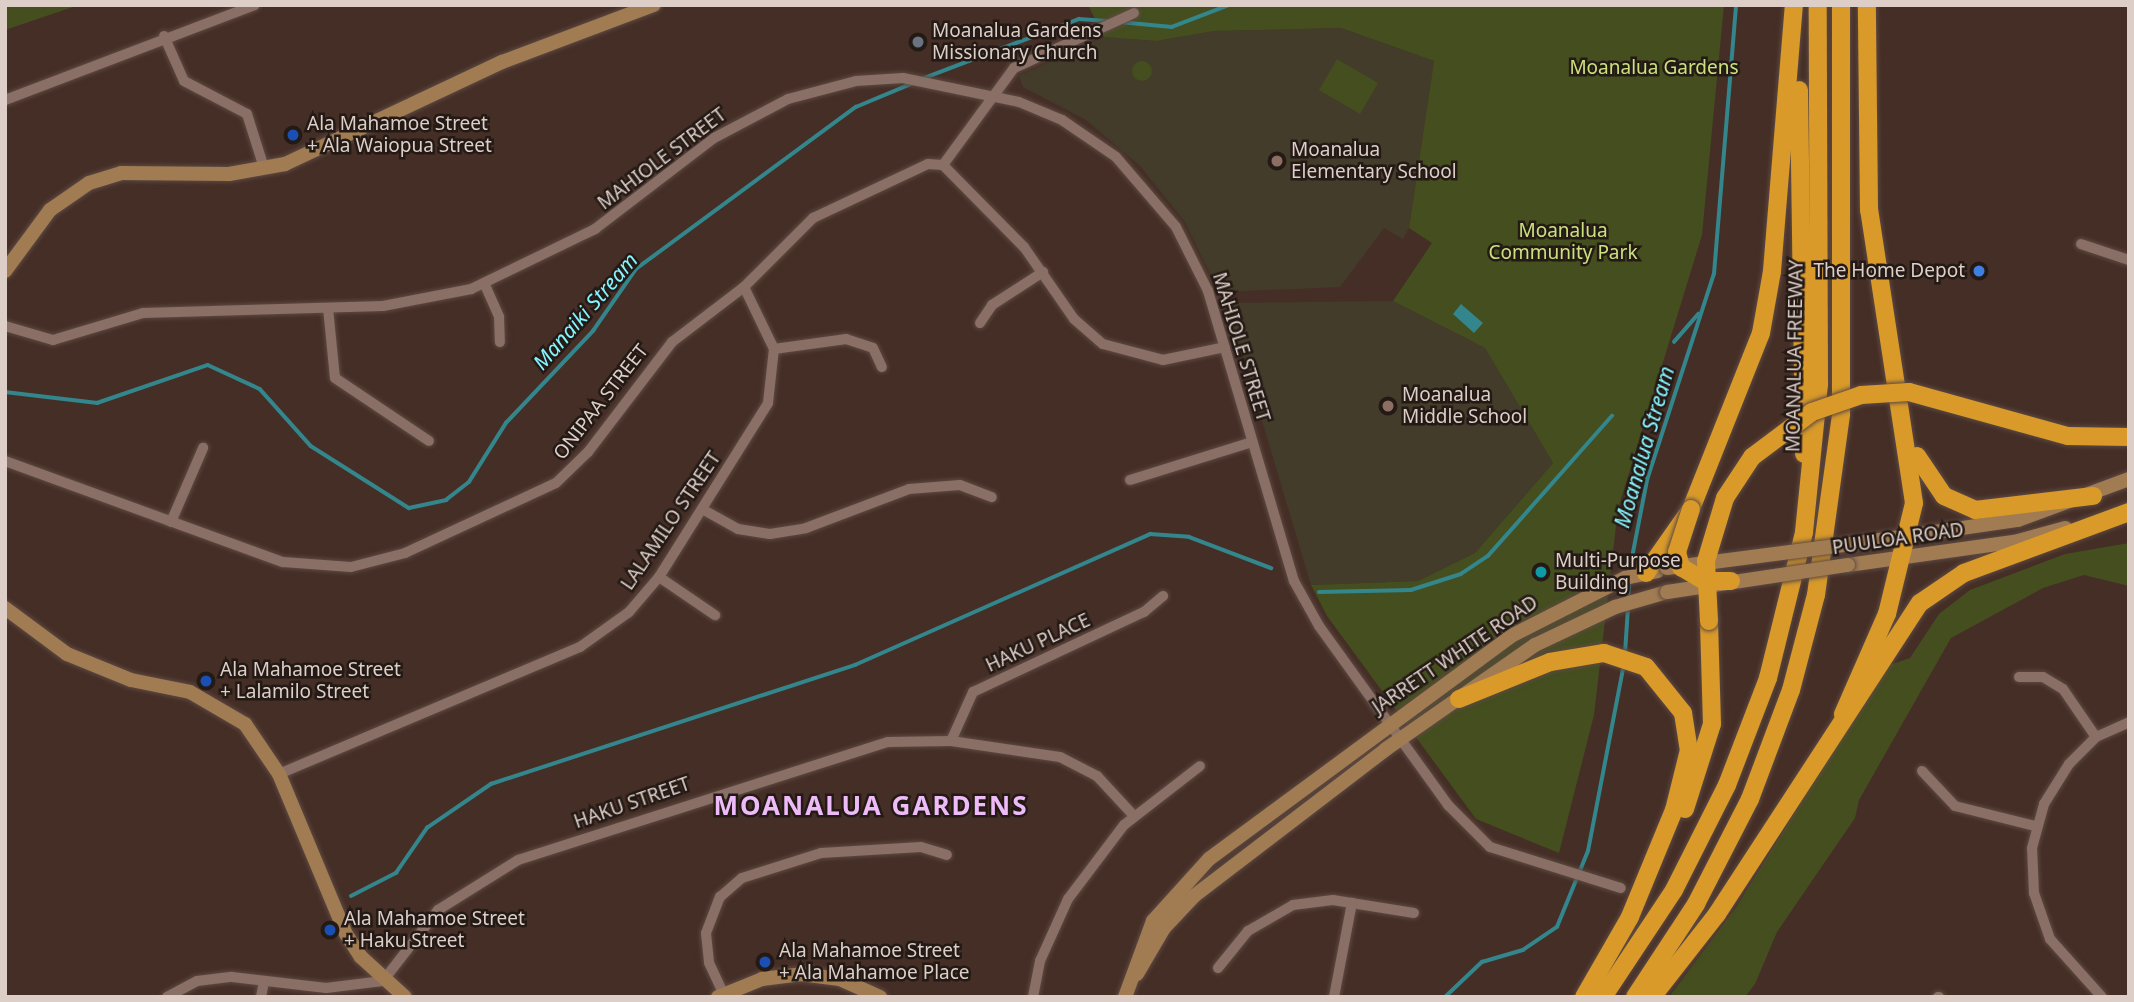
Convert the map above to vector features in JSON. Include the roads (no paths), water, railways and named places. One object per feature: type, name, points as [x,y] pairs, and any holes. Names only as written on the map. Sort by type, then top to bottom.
[{"type":"highway","points":[[1731,581],[1704,581],[1674,568],[1690,509],[1751,359],[1772,271],[1796,5]]},
{"type":"highway","points":[[1791,586],[1806,342],[1796,5]]},
{"type":"highway","name":"MOANALUA FREEWAY","points":[[1603,997],[1674,890],[1727,785],[1768,678],[1791,586],[1818,422],[1818,5]]},
{"type":"highway","points":[[1635,997],[1696,904],[1750,799],[1791,691],[1816,596],[1841,414],[1841,5]]},
{"type":"highway","points":[[1843,714],[1905,558],[1915,487],[1906,419],[1869,210],[1867,5]]},
{"type":"highway","points":[[1584,997],[1650,876],[1709,745],[1715,706],[1706,561],[1725,498],[1752,457],[1812,412],[1861,395],[1909,392],[2067,436],[2129,437]]},
{"type":"highway","points":[[1906,419],[1929,481],[1955,503],[1991,511],[2093,496]]},
{"type":"highway","points":[[1646,573],[1690,509]]},
{"type":"highway","points":[[1652,997],[1735,887],[1843,714],[1908,618],[1947,581],[2129,512]]},
{"type":"highway","points":[[1459,699],[1550,662],[1591,652],[1625,657],[1659,678],[1683,713],[1689,750],[1650,876]]},
{"type":"street","points":[[5,100],[164,36],[255,5]]},
{"type":"street","points":[[5,271],[50,210],[89,183],[121,173],[264,169],[325,149],[539,46],[654,5]]},
{"type":"street","points":[[1134,13],[1100,33],[1014,68],[992,93],[972,133],[943,165],[1043,272],[1074,319],[1115,350],[1163,360],[1225,347]]},
{"type":"street","points":[[164,36],[184,81],[247,114],[264,169]]},
{"type":"street","name":"MAHIOLE STREET","points":[[5,326],[53,340],[143,313],[394,304],[485,285],[594,229],[714,138],[788,99],[880,78],[992,93],[1062,120],[1141,181],[1188,248],[1225,347],[1301,597],[1386,722],[1469,831],[1490,847],[1621,888]]},
{"type":"street","name":"ONIPAA STREET","points":[[5,461],[172,523],[308,566],[370,564],[418,548],[556,483],[588,452],[672,342],[744,287],[822,211],[928,164],[943,165]]},
{"type":"street","points":[[2081,244],[2129,260]]},
{"type":"street","points":[[980,323],[992,305],[1043,272]]},
{"type":"street","points":[[485,285],[499,317],[500,342]]},
{"type":"street","points":[[744,287],[774,349],[846,339],[873,348],[882,367]]},
{"type":"street","points":[[328,307],[335,378],[429,441]]},
{"type":"street","name":"LALAMILO STREET","points":[[279,774],[580,647],[629,612],[659,577],[768,403],[774,349]]},
{"type":"street","points":[[1130,480],[1252,442]]},
{"type":"street","points":[[172,523],[204,448]]},
{"type":"street","name":"PUULOA ROAD","points":[[1910,536],[2018,520],[2093,496],[2129,479]]},
{"type":"street","points":[[702,509],[738,529],[770,534],[806,528],[917,487],[960,485],[992,497]]},
{"type":"street","name":"PUULOA ROAD","points":[[1667,592],[2018,541],[2129,504]]},
{"type":"street","name":"JARRETT WHITE ROAD","points":[[1127,992],[1145,934],[1186,878],[1386,722],[1422,701],[1533,623],[1646,573],[1910,536]]},
{"type":"street","points":[[659,577],[715,615]]},
{"type":"street","name":"JARRETT WHITE ROAD","points":[[1127,992],[1164,928],[1194,896],[1434,717],[1567,628],[1667,592]]},
{"type":"street","name":"HAKU PLACE","points":[[951,741],[972,692],[1144,612],[1163,596]]},
{"type":"street","points":[[5,608],[88,664],[223,707],[254,734],[279,774],[342,926],[383,981],[405,997]]},
{"type":"street","points":[[2019,677],[2043,677],[2063,689],[2096,737]]},
{"type":"street","points":[[2102,997],[2064,958],[2043,924],[2032,878],[2035,826],[2060,776],[2096,737],[2129,722]]},
{"type":"street","name":"HAKU STREET","points":[[383,981],[438,910],[518,859],[854,748],[951,741],[1074,762],[1097,776],[1134,816]]},
{"type":"street","points":[[1033,997],[1040,961],[1068,899],[1134,816],[1200,766]]},
{"type":"street","points":[[1922,771],[1955,806],[2035,826]]},
{"type":"street","points":[[880,997],[840,979],[800,974],[762,979],[722,996],[709,962],[706,933],[720,897],[742,878],[821,853],[921,847],[947,855]]},
{"type":"street","points":[[1218,968],[1248,931],[1280,909],[1320,900],[1414,912]]},
{"type":"street","points":[[1334,997],[1352,903]]},
{"type":"street","points":[[167,997],[197,981],[264,981],[326,988],[383,981]]},
{"type":"street","points":[[261,997],[264,981]]},
{"type":"water","points":[[1461,304],[1483,323],[1474,333],[1453,314]]},
{"type":"waterway","name":"Manaiki Stream","points":[[1120,22],[1172,27],[1229,5]]},
{"type":"waterway","name":"Moanalua Stream","points":[[1629,573],[1647,480],[1714,274],[1736,5]]},
{"type":"waterway","name":"Manaiki Stream","points":[[922,79],[1079,19],[1109,21]]},
{"type":"waterway","name":"Manaiki Stream","points":[[5,392],[97,403],[208,365],[260,389],[311,446],[409,508],[446,500],[469,482],[506,423],[593,331],[636,269],[856,107],[911,84]]},
{"type":"waterway","points":[[1674,342],[1698,314]]},
{"type":"waterway","points":[[1319,592],[1411,590],[1461,574],[1488,556],[1612,416]]},
{"type":"waterway","points":[[351,896],[396,873],[427,828],[491,784],[855,665],[1150,534],[1189,537],[1271,568]]},
{"type":"waterway","name":"Moanalua Stream","points":[[1628,601],[1629,580]]},
{"type":"waterway","name":"Moanalua Stream","points":[[1625,653],[1628,608]]},
{"type":"waterway","name":"Moanalua Stream","points":[[1445,997],[1482,962],[1523,950],[1557,927],[1588,851],[1624,664]]},
{"type":"place","name":"Moanalua Gardens Missionary Church","points":[[918,42]]},
{"type":"place","name":"Ala Mahamoe Street + Ala Waiopua Street","points":[[293,135]]},
{"type":"place","name":"Moanalua Elementary School","points":[[1277,161]]},
{"type":"place","name":"The Home Depot","points":[[1979,271]]},
{"type":"place","name":"Moanalua Middle School","points":[[1388,406]]},
{"type":"place","name":"Multi-Purpose Building","points":[[1541,572]]},
{"type":"place","name":"Ala Mahamoe Street + Lalamilo Street","points":[[206,681]]},
{"type":"place","name":"Ala Mahamoe Street + Haku Street","points":[[330,930]]},
{"type":"place","name":"Ala Mahamoe Street + Ala Mahamoe Place","points":[[765,962]]},
{"type":"district","name":"MOANALUA GARDENS","points":[[871,806]]},
{"type":"park label","name":"Moanalua Gardens","points":[[1654,68]]},
{"type":"park label","name":"Moanalua Community Park","points":[[1563,242]]}]
